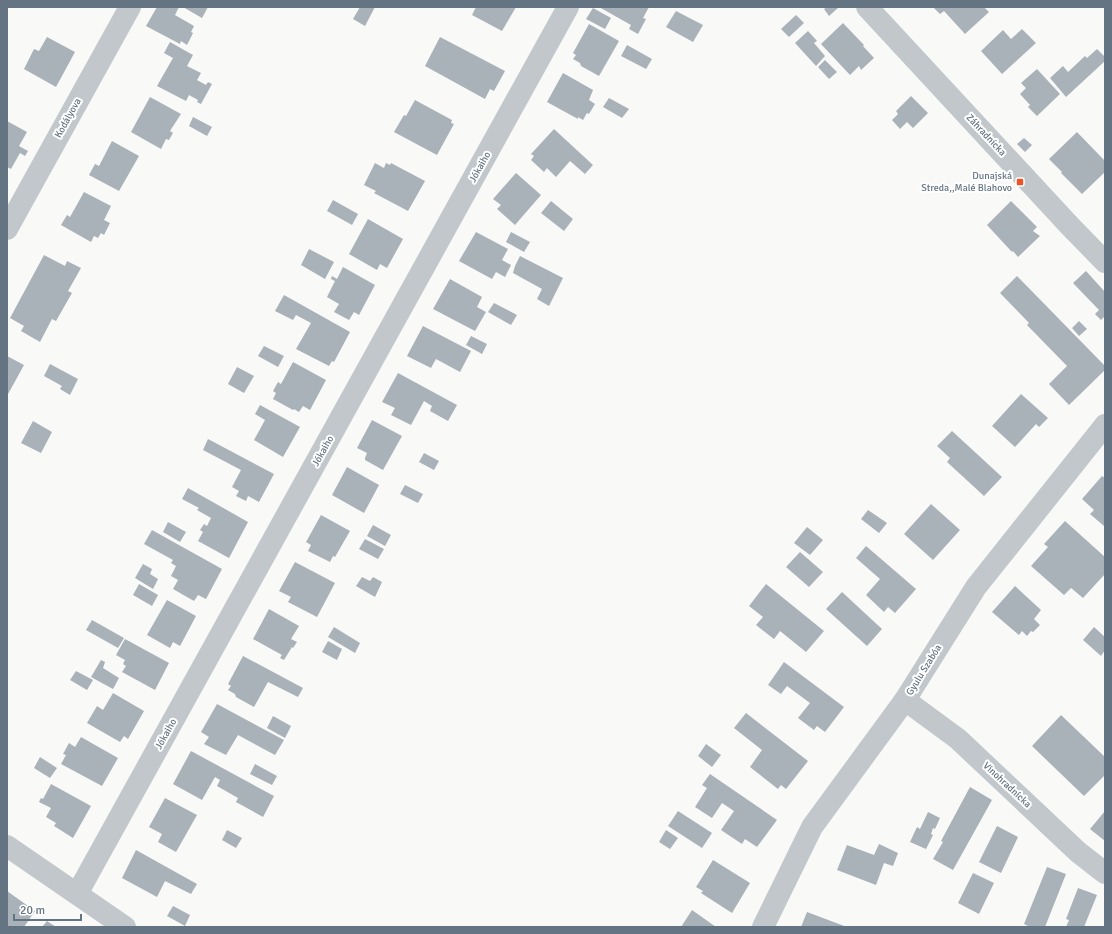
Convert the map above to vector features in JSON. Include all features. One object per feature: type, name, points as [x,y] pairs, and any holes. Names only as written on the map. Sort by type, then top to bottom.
[{"type":"street","name":"Kodályova","points":[[7,229],[130,7]]},
{"type":"street","name":"Jókaiho","points":[[77,894],[568,7]]},
{"type":"street","name":"Záhradnícka","points":[[867,7],[1105,262]]},
{"type":"street","name":"Gyulu Szabóa","points":[[763,927],[812,827],[905,700],[976,587],[1105,425]]},
{"type":"street","name":"Vinohradnícka","points":[[905,700],[958,739],[1078,852],[1105,873]]},
{"type":"street","points":[[7,846],[125,927]]},
{"type":"building","points":[[157,7],[179,7],[175,15],[194,26],[191,32],[193,33],[187,45],[181,41],[180,44],[146,26]]},
{"type":"building","points":[[183,7],[208,7],[202,18]]},
{"type":"building","points":[[360,7],[375,7],[365,26],[353,19]]},
{"type":"building","points":[[476,7],[516,7],[502,31],[472,15]]},
{"type":"building","points":[[599,7],[649,7],[643,18],[646,19],[638,34],[629,29],[631,25]]},
{"type":"building","points":[[827,7],[838,8],[829,16],[824,9]]},
{"type":"building","points":[[933,7],[984,7],[989,12],[965,34],[944,11],[940,14]]},
{"type":"building","points":[[593,8],[611,18],[605,29],[586,19]]},
{"type":"building","points":[[676,11],[703,25],[693,42],[666,27]]},
{"type":"building","points":[[796,15],[804,23],[789,37],[781,29]]},
{"type":"building","points":[[843,23],[874,58],[861,70],[859,66],[850,75],[821,44]]},
{"type":"building","points":[[589,24],[619,41],[599,76],[581,66],[580,63],[573,59],[576,55],[573,53]]},
{"type":"building","points":[[1022,29],[1036,43],[1002,74],[981,51],[1003,30],[1011,39]]},
{"type":"building","points":[[808,31],[817,41],[814,43],[825,56],[816,66],[795,43]]},
{"type":"building","points":[[47,37],[75,52],[56,87],[24,69],[34,49],[39,51]]},
{"type":"building","points":[[440,37],[505,71],[494,91],[490,89],[485,99],[425,66]]},
{"type":"building","points":[[170,42],[193,55],[187,66],[201,73],[197,80],[206,85],[208,82],[212,84],[201,104],[197,102],[198,100],[189,95],[186,101],[157,86],[173,58],[164,53]]},
{"type":"building","points":[[627,45],[652,59],[646,69],[621,56]]},
{"type":"building","points":[[1097,49],[1105,57],[1105,61],[1066,97],[1050,78],[1063,66],[1068,72],[1085,56],[1087,58]]},
{"type":"building","points":[[825,60],[837,72],[829,79],[818,67]]},
{"type":"building","points":[[1037,69],[1060,94],[1037,116],[1028,107],[1030,105],[1020,94],[1026,88],[1021,83]]},
{"type":"building","points":[[563,73],[593,90],[589,100],[595,104],[583,120],[578,117],[578,119],[547,102]]},
{"type":"building","points":[[911,96],[928,113],[913,128],[907,122],[900,129],[892,120],[898,114],[896,111]]},
{"type":"building","points":[[150,97],[181,114],[170,131],[173,133],[169,140],[166,139],[161,149],[131,132]]},
{"type":"building","points":[[609,98],[629,109],[622,118],[603,107]]},
{"type":"building","points":[[415,100],[452,120],[451,123],[454,124],[437,155],[394,132],[404,115],[406,116]]},
{"type":"building","points":[[193,117],[212,127],[207,136],[189,126]]},
{"type":"building","points":[[7,121],[27,132],[19,146],[28,151],[25,156],[20,153],[11,169],[7,167]]},
{"type":"building","points":[[554,129],[593,165],[585,174],[570,161],[556,177],[547,168],[544,172],[531,160],[534,156],[531,154]]},
{"type":"building","points":[[1077,132],[1105,161],[1105,172],[1082,194],[1049,159]]},
{"type":"building","points":[[1024,138],[1032,145],[1025,152],[1017,144]]},
{"type":"building","points":[[112,141],[139,156],[119,191],[89,175],[95,164],[99,166]]},
{"type":"building","points":[[375,163],[384,168],[386,163],[390,165],[391,163],[425,181],[408,211],[374,193],[376,191],[364,185]]},
{"type":"building","points":[[516,173],[541,195],[515,225],[497,209],[501,205],[493,199]]},
{"type":"building","points":[[84,192],[111,206],[104,220],[110,223],[104,235],[101,233],[98,238],[94,236],[91,242],[61,225],[67,215],[70,217]]},
{"type":"building","points":[[333,200],[358,214],[352,225],[327,211]]},
{"type":"building","points":[[551,201],[573,219],[564,231],[541,213]]},
{"type":"building","points":[[1011,201],[1037,227],[1033,231],[1040,236],[1018,257],[987,225]]},
{"type":"building","points":[[368,219],[403,239],[387,268],[380,264],[377,270],[349,254]]},
{"type":"building","points":[[476,232],[508,249],[502,260],[511,265],[505,277],[496,272],[492,279],[459,261]]},
{"type":"building","points":[[511,232],[530,242],[524,252],[506,242]]},
{"type":"building","points":[[309,249],[334,262],[325,279],[301,265]]},
{"type":"building","points":[[44,255],[65,266],[67,261],[81,268],[68,291],[72,293],[56,321],[52,319],[40,342],[21,331],[24,326],[10,318]]},
{"type":"building","points":[[520,256],[563,278],[549,306],[537,299],[542,289],[513,273]]},
{"type":"building","points":[[343,267],[375,285],[359,315],[354,312],[349,320],[334,312],[339,304],[327,297],[335,281],[331,279],[332,276],[337,279]]},
{"type":"building","points":[[1086,271],[1105,292],[1105,316],[1101,320],[1095,314],[1099,310],[1073,283]]},
{"type":"building","points":[[1017,276],[1105,366],[1105,370],[1069,405],[1049,384],[1067,366],[1027,325],[1029,323],[1000,293]]},
{"type":"building","points":[[450,279],[482,297],[477,307],[486,312],[475,331],[433,309]]},
{"type":"building","points":[[284,295],[350,332],[334,362],[332,361],[329,366],[296,349],[311,323],[296,315],[293,320],[275,311]]},
{"type":"building","points":[[494,303],[517,315],[511,325],[488,312]]},
{"type":"building","points":[[1079,321],[1087,329],[1079,336],[1072,328]]},
{"type":"building","points":[[423,326],[471,351],[460,372],[436,359],[431,368],[407,356]]},
{"type":"building","points":[[471,336],[487,344],[482,354],[466,345]]},
{"type":"building","points":[[264,346],[284,356],[278,367],[258,356]]},
{"type":"building","points":[[7,356],[24,365],[7,396]]},
{"type":"building","points":[[293,362],[326,380],[310,410],[303,406],[299,412],[273,399],[276,393],[273,391],[278,382],[281,384]]},
{"type":"building","points":[[50,364],[78,379],[70,395],[60,389],[62,386],[44,376]]},
{"type":"building","points":[[237,367],[254,376],[244,393],[228,384]]},
{"type":"building","points":[[398,373],[457,405],[448,421],[430,411],[432,406],[424,401],[411,425],[391,415],[395,408],[382,402]]},
{"type":"building","points":[[1021,394],[1048,418],[1039,427],[1036,424],[1015,447],[992,426]]},
{"type":"building","points":[[260,405],[300,427],[283,457],[254,440],[265,420],[255,414]]},
{"type":"building","points":[[372,420],[402,436],[383,470],[365,460],[367,453],[357,448]]},
{"type":"building","points":[[33,421],[52,432],[41,453],[21,443]]},
{"type":"building","points":[[952,431],[1002,477],[984,496],[947,462],[950,458],[937,446]]},
{"type":"building","points":[[208,439],[274,474],[259,502],[248,496],[246,501],[236,496],[239,491],[232,487],[241,470],[203,450]]},
{"type":"building","points":[[424,453],[439,461],[434,470],[419,462]]},
{"type":"building","points":[[347,467],[379,485],[364,513],[332,495]]},
{"type":"building","points":[[1102,476],[1105,478],[1104,526],[1090,514],[1094,510],[1082,499]]},
{"type":"building","points":[[405,485],[423,494],[418,503],[400,494]]},
{"type":"building","points":[[188,488],[248,522],[229,558],[198,541],[203,532],[200,530],[204,524],[207,526],[211,518],[197,510],[199,508],[182,499]]},
{"type":"building","points":[[931,504],[960,530],[933,560],[904,534]]},
{"type":"building","points":[[868,510],[887,523],[879,533],[861,519]]},
{"type":"building","points":[[321,515],[350,531],[335,557],[333,556],[330,562],[308,551],[311,545],[306,542]]},
{"type":"building","points":[[1065,521],[1105,557],[1105,574],[1083,598],[1071,588],[1064,595],[1031,566],[1048,547],[1044,544]]},
{"type":"building","points":[[168,522],[186,532],[180,542],[163,532]]},
{"type":"building","points":[[373,525],[391,535],[385,546],[367,536]]},
{"type":"building","points":[[807,527],[823,540],[810,555],[794,543]]},
{"type":"building","points":[[152,530],[222,569],[206,599],[198,595],[194,601],[173,589],[178,580],[171,576],[176,566],[171,563],[173,560],[144,544]]},
{"type":"building","points":[[365,539],[384,549],[378,559],[359,549]]},
{"type":"building","points":[[866,546],[916,589],[895,613],[888,607],[884,612],[866,595],[880,579],[856,558]]},
{"type":"building","points":[[800,552],[823,572],[809,587],[786,567]]},
{"type":"building","points":[[295,562],[335,583],[317,617],[288,602],[291,597],[279,591]]},
{"type":"building","points":[[143,564],[152,569],[150,574],[158,579],[153,589],[135,578]]},
{"type":"building","points":[[362,577],[370,581],[373,577],[382,582],[375,597],[356,586]]},
{"type":"building","points":[[139,584],[158,595],[152,606],[133,595]]},
{"type":"building","points":[[766,584],[824,631],[806,652],[780,631],[774,639],[756,625],[763,617],[749,606]]},
{"type":"building","points":[[1015,586],[1041,610],[1034,619],[1040,625],[1033,632],[1031,631],[1027,636],[1022,631],[1019,635],[992,612]]},
{"type":"building","points":[[842,592],[882,629],[867,646],[826,609]]},
{"type":"building","points":[[167,600],[196,616],[180,646],[173,642],[170,648],[147,635]]},
{"type":"building","points":[[269,609],[299,626],[291,639],[297,642],[284,660],[280,658],[282,655],[253,639]]},
{"type":"building","points":[[92,620],[124,638],[118,648],[86,630]]},
{"type":"building","points":[[334,627],[360,643],[355,653],[328,637]]},
{"type":"building","points":[[1094,627],[1105,637],[1105,650],[1101,656],[1083,640]]},
{"type":"building","points":[[125,639],[169,663],[155,690],[122,672],[126,666],[123,664],[125,660],[116,655]]},
{"type":"building","points":[[328,641],[342,649],[337,660],[322,652]]},
{"type":"building","points":[[243,656],[303,688],[298,697],[268,682],[254,707],[236,697],[235,694],[228,690],[231,686],[228,684]]},
{"type":"building","points":[[101,660],[105,662],[103,668],[119,678],[113,689],[91,677]]},
{"type":"building","points":[[784,662],[844,707],[825,732],[817,726],[814,730],[798,718],[810,703],[787,686],[781,694],[768,685]]},
{"type":"building","points":[[76,671],[93,680],[87,690],[70,680]]},
{"type":"building","points":[[113,693],[144,711],[128,739],[124,736],[120,742],[87,723],[97,706],[103,710]]},
{"type":"building","points":[[217,704],[284,740],[275,755],[238,735],[226,755],[204,744],[209,737],[201,732]]},
{"type":"building","points":[[746,713],[808,761],[786,789],[781,785],[778,789],[750,767],[762,750],[734,728]]},
{"type":"building","points":[[1061,715],[1105,757],[1105,775],[1084,796],[1032,746]]},
{"type":"building","points":[[273,716],[291,726],[285,738],[267,728]]},
{"type":"building","points":[[81,737],[118,758],[102,786],[61,764],[66,755],[63,754],[69,743],[75,747]]},
{"type":"building","points":[[706,744],[721,755],[712,767],[698,756]]},
{"type":"building","points":[[191,751],[274,796],[263,817],[236,802],[238,798],[217,786],[220,780],[215,777],[202,800],[173,784]]},
{"type":"building","points":[[40,757],[57,768],[50,778],[34,768]]},
{"type":"building","points":[[255,764],[277,776],[272,785],[250,774]]},
{"type":"building","points":[[710,774],[777,820],[757,847],[745,839],[742,844],[721,830],[734,811],[722,803],[712,818],[695,807],[707,788],[702,785]]},
{"type":"building","points":[[51,784],[91,806],[73,838],[54,826],[56,823],[46,817],[51,808],[39,802],[41,798],[43,799]]},
{"type":"building","points":[[970,787],[992,800],[953,870],[933,859]]},
{"type":"building","points":[[165,798],[197,815],[176,852],[158,842],[162,834],[149,827]]},
{"type":"building","points":[[678,811],[712,833],[702,848],[668,826]]},
{"type":"building","points":[[1105,811],[1105,841],[1090,829]]},
{"type":"building","points":[[928,812],[940,818],[935,829],[933,828],[931,834],[933,835],[926,849],[910,842],[917,827],[920,829]]},
{"type":"building","points":[[997,826],[1018,837],[1001,873],[979,862]]},
{"type":"building","points":[[227,830],[242,838],[236,848],[222,840]]},
{"type":"building","points":[[666,830],[678,838],[670,849],[659,842]]},
{"type":"building","points":[[879,844],[898,853],[893,866],[884,863],[876,885],[837,870],[847,845],[874,855]]},
{"type":"building","points":[[136,850],[197,884],[191,894],[165,881],[157,897],[122,878]]},
{"type":"building","points":[[713,860],[750,883],[732,913],[701,893],[703,891],[696,887]]},
{"type":"building","points":[[1047,867],[1066,874],[1045,927],[1030,927],[1024,924]]},
{"type":"building","points":[[973,873],[994,883],[979,914],[958,903]]},
{"type":"building","points":[[1078,888],[1097,895],[1084,927],[1066,927],[1069,920],[1066,919]]},
{"type":"building","points":[[7,891],[35,911],[24,927],[7,927]]},
{"type":"building","points":[[173,906],[190,915],[185,926],[167,916]]},
{"type":"building","points":[[692,910],[716,927],[681,927]]},
{"type":"building","points":[[807,912],[847,927],[801,927]]},
{"type":"building","points":[[47,921],[56,927],[42,927]]},
{"type":"place","name":"Dunajská Streda,,Malé Blahovo","points":[[1020,182]]}]
